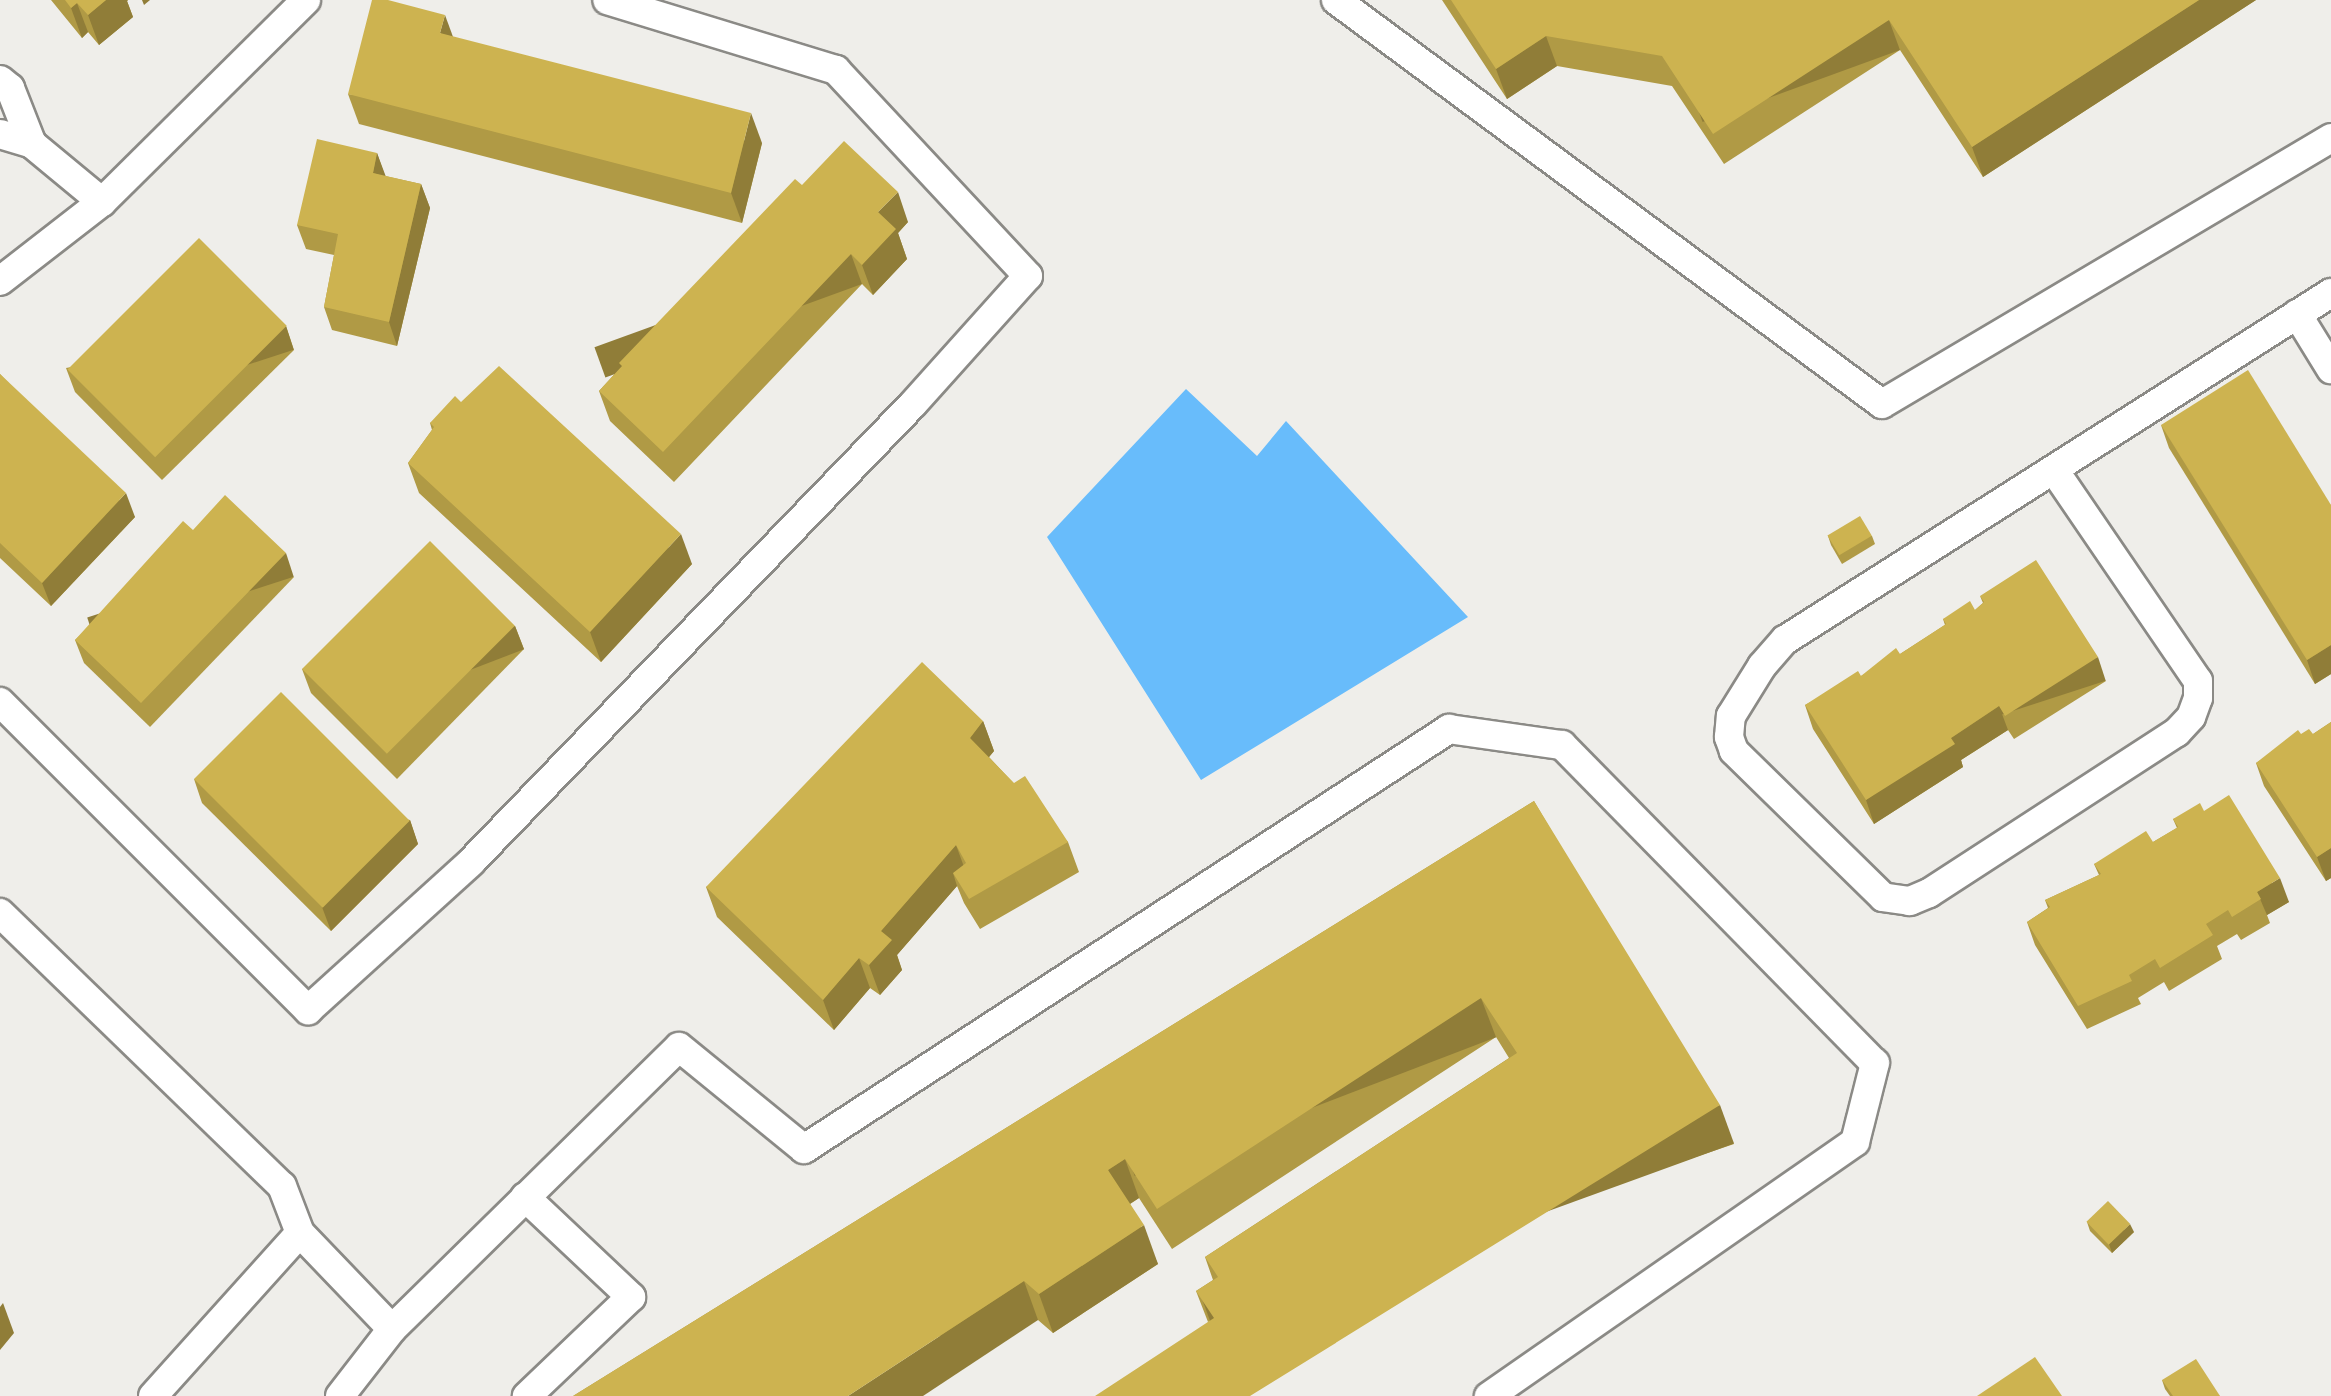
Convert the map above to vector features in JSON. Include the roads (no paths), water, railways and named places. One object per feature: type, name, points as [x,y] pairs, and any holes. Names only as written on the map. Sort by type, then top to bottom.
[{"type":"lane","points":[[0,281],[102,202],[306,0]]},
{"type":"lane","points":[[0,702],[308,1010],[490,842],[912,404],[1028,276],[836,69],[607,0]]},
{"type":"lane","points":[[1336,0],[1882,404],[2331,138]]},
{"type":"lane","points":[[0,80],[10,88],[32,144]]},
{"type":"lane","points":[[0,134],[32,144],[102,202]]},
{"type":"lane","points":[[2054,470],[2198,681],[2198,698],[2191,717],[2176,732],[1930,893],[1910,901],[1883,897],[1734,751],[1728,737],[1731,716],[1742,693],[1785,640],[2331,293]]},
{"type":"lane","points":[[2297,314],[2331,369]]},
{"type":"lane","points":[[340,1396],[392,1329],[679,1047],[804,1149],[1449,729],[1562,745],[1875,1063],[1855,1142],[1489,1396]]},
{"type":"lane","points":[[0,913],[282,1186],[300,1233],[392,1329]]},
{"type":"lane","points":[[525,1197],[631,1297],[527,1396]]},
{"type":"lane","points":[[153,1396],[300,1233]]},
{"type":"water","points":[[1186,389],[1257,456],[1286,421],[1468,617],[1201,780],[1047,537]]}]
